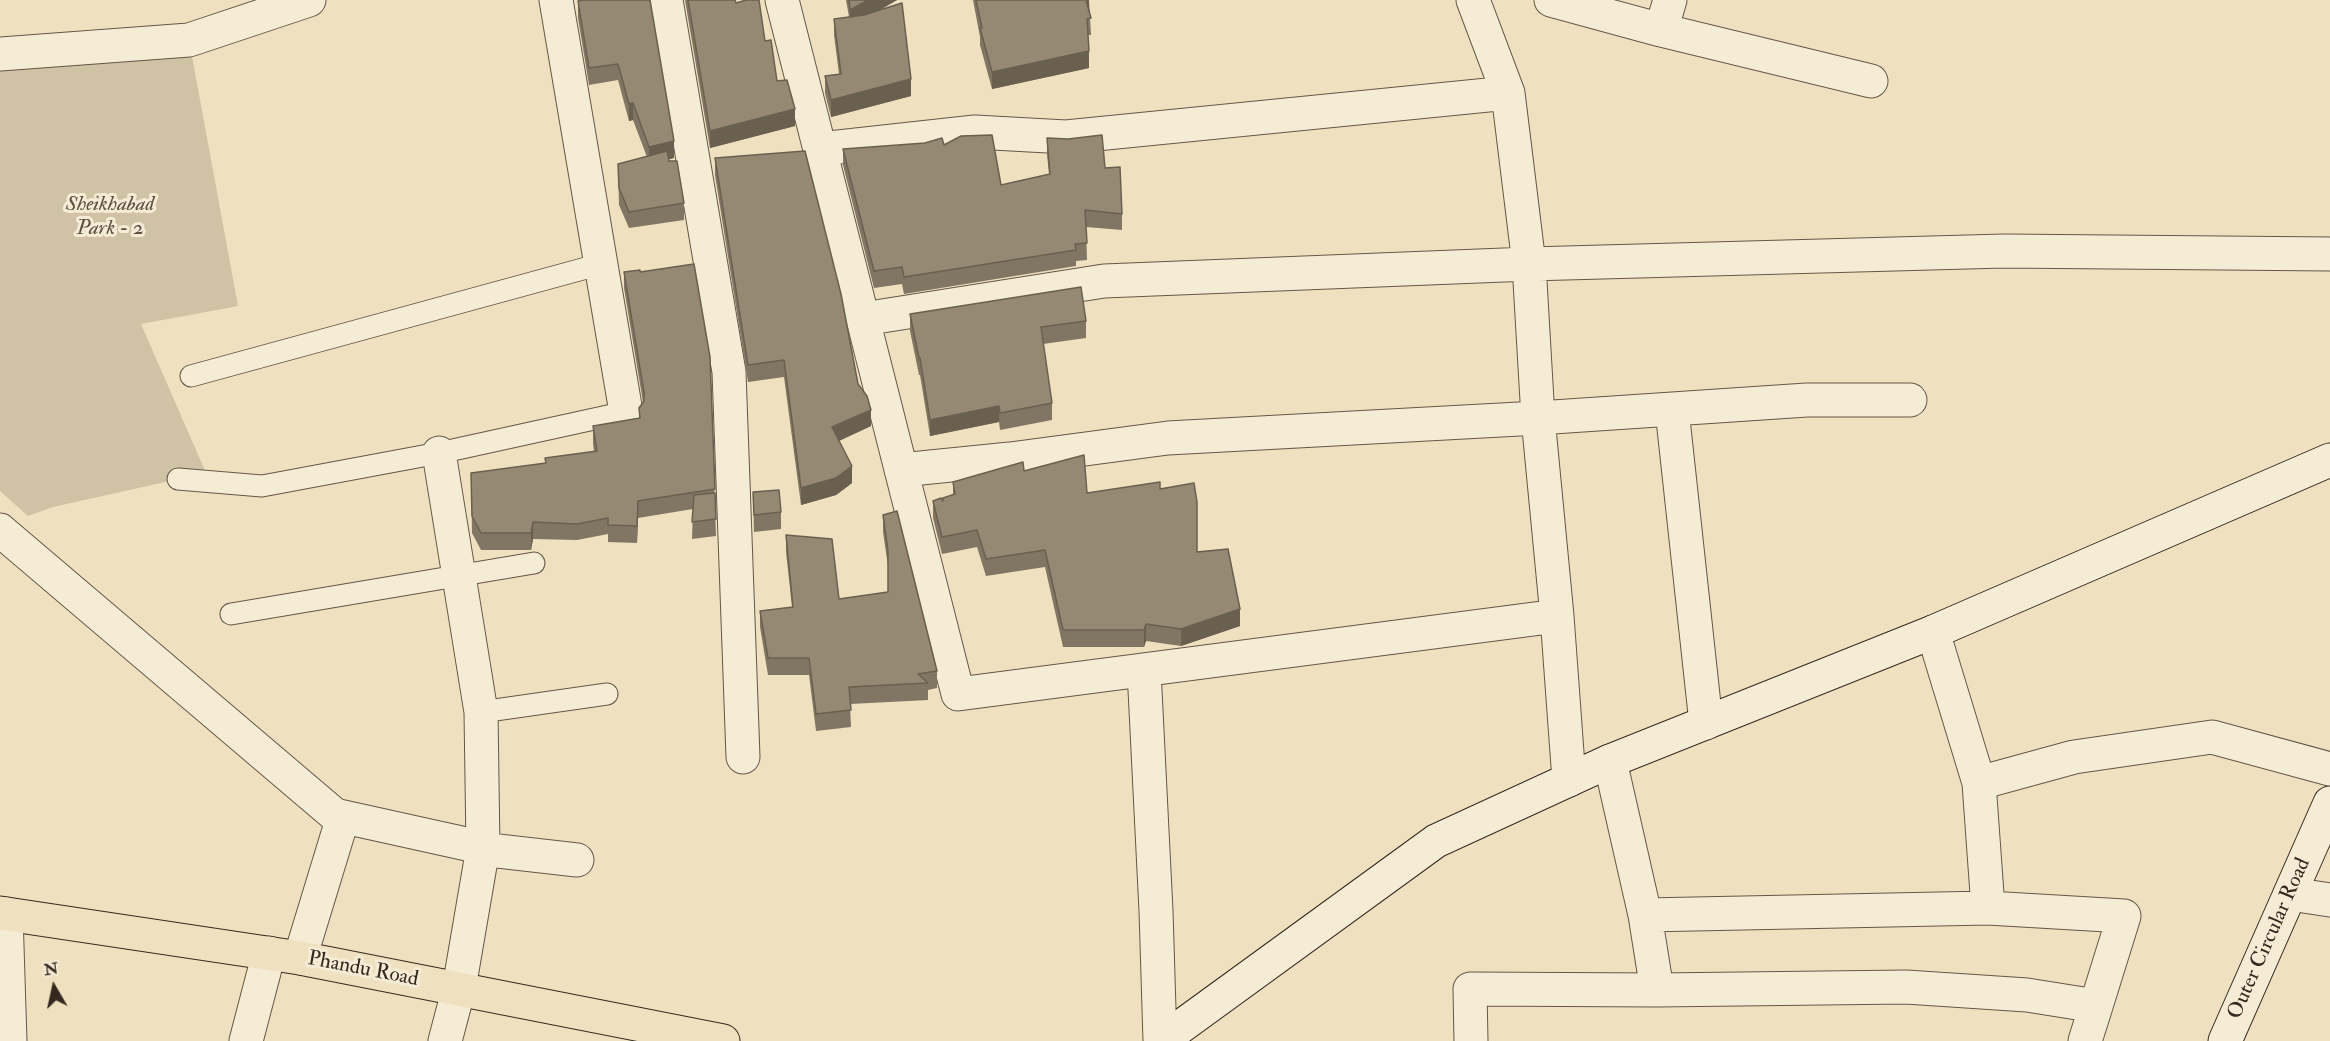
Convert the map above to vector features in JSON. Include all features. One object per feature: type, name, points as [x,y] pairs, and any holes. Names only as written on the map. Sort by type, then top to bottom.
[{"type":"main road","name":"Phandu Road","points":[[3,913],[284,956],[459,988],[660,1035],[723,1041]]},
{"type":"street","points":[[0,54],[189,40],[309,0]]},
{"type":"street","points":[[556,0],[626,412]]},
{"type":"street","points":[[666,0],[729,372],[743,757]]},
{"type":"street","points":[[782,0],[958,694],[1557,616]]},
{"type":"street","points":[[1473,0],[1508,93],[1529,264],[1538,418],[1557,616],[1569,780]]},
{"type":"street","points":[[1551,0],[1665,15],[1871,81]]},
{"type":"street","points":[[820,149],[975,132],[1066,137],[1508,93]]},
{"type":"street","points":[[863,319],[1104,281],[1529,264],[2004,251],[2330,254]]},
{"type":"street","points":[[901,470],[1010,459],[1168,438],[1538,418],[1807,400],[1910,400]]},
{"type":"street","points":[[1672,410],[1706,723]]},
{"type":"street","points":[[439,453],[481,712],[483,848],[459,988],[445,1041]]},
{"type":"street","points":[[1160,1041],[1436,841],[1610,761],[1933,632],[2330,460]]},
{"type":"street","points":[[0,530],[335,815],[483,848],[577,860]]},
{"type":"street","points":[[1933,632],[1979,783],[1988,908]]},
{"type":"street","points":[[1144,670],[1160,1041]]},
{"type":"street","points":[[1979,783],[2074,757],[2212,737],[2330,769]]},
{"type":"street","points":[[1610,761],[1645,915],[1657,990]]},
{"type":"street","name":"Outer Circular Road","points":[[2225,1041],[2330,804]]},
{"type":"street","points":[[246,1041],[343,817]]},
{"type":"street","points":[[2290,894],[2330,900]]},
{"type":"street","points":[[1645,915],[1988,908],[2124,916],[2085,1041]]},
{"type":"street","points":[[3,913],[10,1041]]},
{"type":"street","points":[[1471,1041],[1470,989],[1657,990],[1906,987],[2027,995],[2096,1006]]},
{"type":"lane","points":[[191,376],[601,264]]},
{"type":"lane","points":[[178,479],[262,486],[439,453],[626,412]]},
{"type":"lane","points":[[231,614],[534,563]]},
{"type":"lane","points":[[481,712],[608,694]]},
{"type":"green space","name":"Sheikhabad Park - 2","points":[[189,40],[238,306],[141,324],[206,473],[53,507],[28,516],[0,491],[0,54]]},
{"type":"building","points":[[650,0],[674,141],[649,147],[633,103],[629,104],[618,64],[589,68],[578,1]]},
{"type":"building","points":[[688,0],[735,0],[736,3],[759,0],[765,41],[771,40],[777,81],[787,80],[795,109],[710,131]]},
{"type":"building","points":[[849,0],[868,0],[850,10]]},
{"type":"building","points":[[976,0],[1086,0],[1091,18],[1087,19],[1089,51],[992,72],[980,28],[982,28]]},
{"type":"building","points":[[902,3],[911,79],[831,100],[825,76],[841,74],[834,19],[864,15]]},
{"type":"building","points":[[992,135],[1001,185],[1050,174],[1047,138],[1068,139],[1102,135],[1105,168],[1120,167],[1122,214],[1085,210],[1087,243],[1075,244],[1076,250],[904,277],[902,267],[874,271],[843,149],[925,143],[942,138],[944,145],[961,136]]},
{"type":"building","points":[[667,151],[669,161],[677,161],[684,203],[629,212],[619,188],[618,164]]},
{"type":"building","points":[[805,151],[841,294],[858,384],[867,396],[871,410],[832,427],[852,466],[836,478],[801,488],[784,360],[748,365],[715,158]]},
{"type":"building","points":[[694,264],[710,357],[715,489],[638,501],[637,526],[608,525],[608,518],[577,524],[533,522],[531,533],[481,533],[472,516],[471,473],[546,463],[545,458],[597,451],[593,426],[640,418],[639,408],[644,401],[644,392],[624,272],[640,270],[640,272]]},
{"type":"building","points":[[1081,287],[1086,321],[1041,327],[1052,403],[1000,413],[999,406],[930,420],[910,314]]},
{"type":"building","points":[[1084,455],[1087,493],[1160,482],[1160,489],[1194,483],[1197,502],[1197,552],[1228,549],[1240,609],[1181,629],[1146,624],[1144,630],[1063,630],[1045,550],[986,559],[977,530],[942,537],[933,501],[941,498],[943,501],[943,498],[955,494],[953,482],[1023,462],[1024,471]]},
{"type":"building","points":[[779,490],[781,512],[754,515],[753,492]]},
{"type":"building","points":[[715,493],[716,519],[692,522],[694,495]]},
{"type":"building","points":[[897,511],[937,671],[918,674],[928,683],[849,687],[851,710],[816,714],[809,658],[768,658],[760,611],[793,607],[786,535],[832,539],[839,599],[888,592],[888,551],[883,515]]}]
